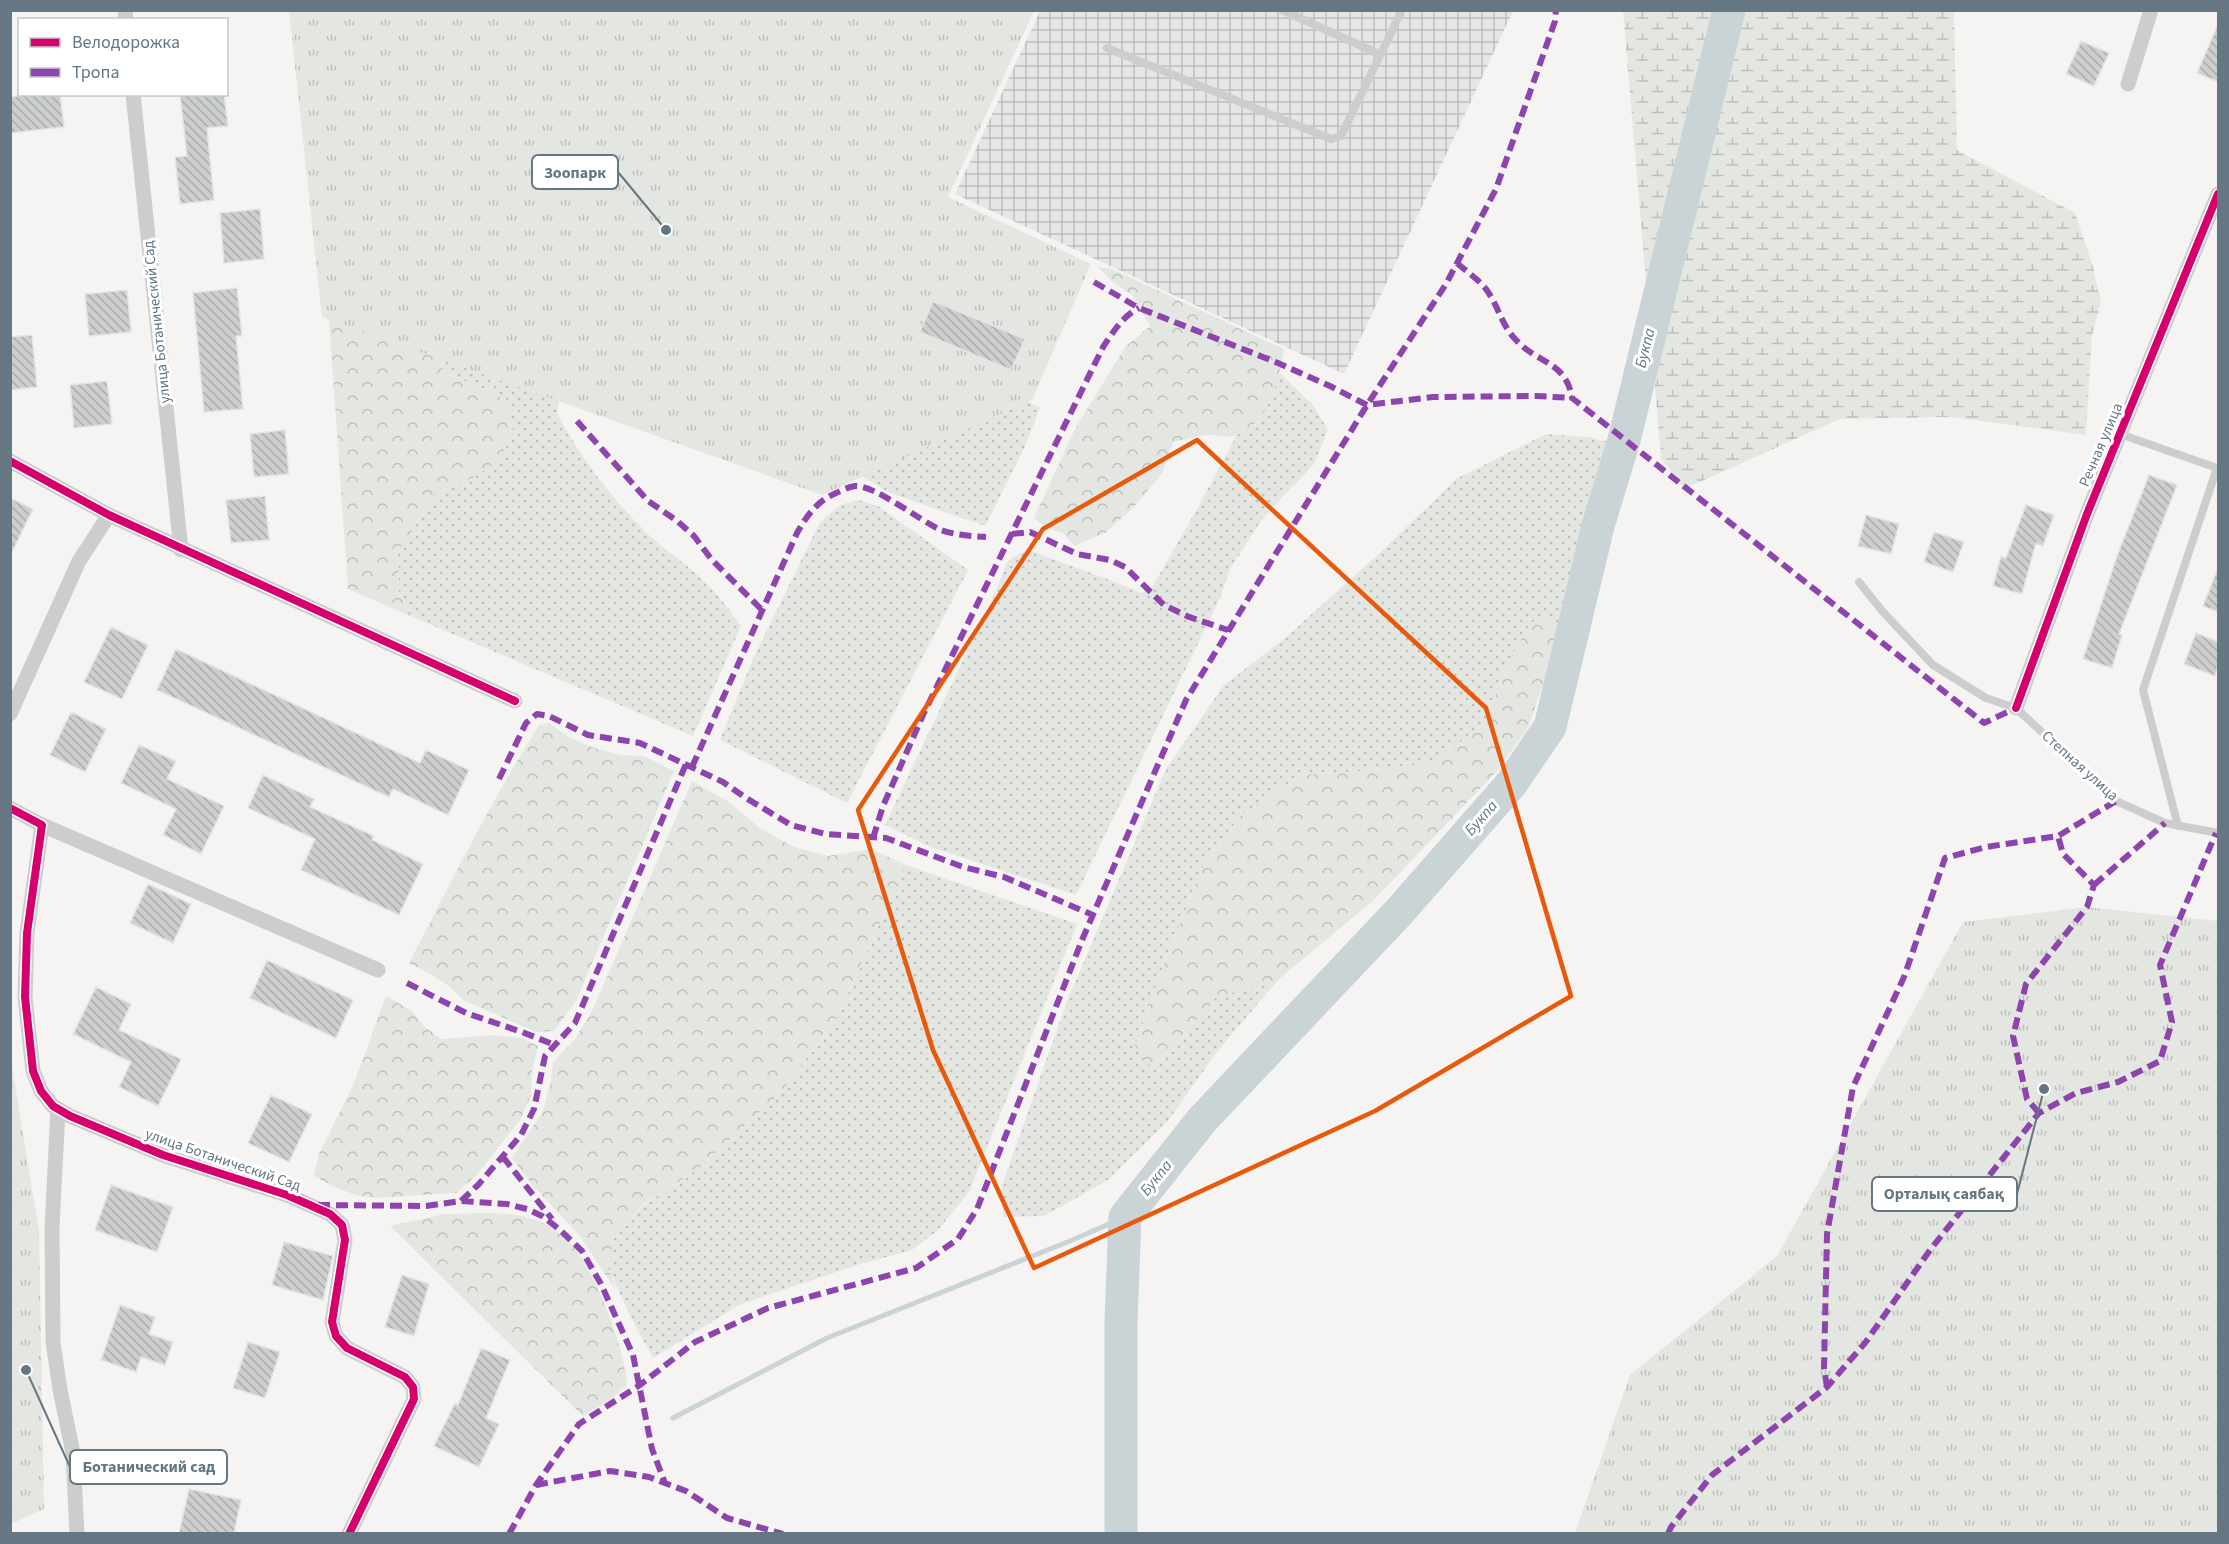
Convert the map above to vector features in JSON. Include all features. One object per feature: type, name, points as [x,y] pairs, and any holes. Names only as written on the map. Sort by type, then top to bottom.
[{"type":"street","points":[[2128,84],[2151,10]]},
{"type":"street","name":"улица Ботанический Сад","points":[[133,96],[181,549]]},
{"type":"street","name":"Речная улица","points":[[2016,708],[2087,514],[2218,194]]},
{"type":"street","points":[[10,461],[109,515],[516,701]]},
{"type":"street","points":[[10,714],[79,561],[109,515]]},
{"type":"street","points":[[10,808],[42,825],[378,970]]},
{"type":"street","name":"улица Ботанический Сад","points":[[42,825],[27,933],[25,998],[33,1071],[41,1091],[58,1110],[163,1155],[287,1195],[330,1214],[342,1226],[345,1240],[332,1322],[336,1336],[347,1348],[405,1377],[413,1387],[414,1399],[350,1533]]},
{"type":"street","points":[[58,1110],[52,1227],[53,1342],[73,1453],[77,1533]]},
{"type":"lane","points":[[1282,10],[1379,54]]},
{"type":"lane","points":[[1107,48],[1331,139],[1341,136],[1402,10]]},
{"type":"lane","points":[[2120,434],[2217,468],[2144,690],[2178,826]]},
{"type":"lane","points":[[1859,582],[1883,612],[1933,665],[1986,698],[2016,708]]},
{"type":"lane","name":"Степная улица","points":[[2016,708],[2116,801],[2165,823],[2218,833]]},
{"type":"highlighted area","points":[[1197,440],[1486,708],[1571,996],[1375,1111],[1034,1268],[933,1050],[858,810],[1043,529]]},
{"type":"shaded area","points":[[1040,11],[1513,11],[1344,374],[955,194]]},
{"type":"green space","points":[[289,11],[1034,11],[948,197],[1091,264],[1032,400],[822,495],[322,317]]},
{"type":"green space","points":[[1623,11],[1954,11],[1957,150],[2075,213],[2093,267],[2101,302],[2092,335],[2086,435],[1951,417],[1840,419],[1684,489],[1661,458]]},
{"type":"green space","points":[[491,253],[570,357],[557,413],[586,461],[634,520],[707,584],[741,626],[693,736],[415,618],[399,592],[398,551],[437,493],[474,477],[507,400],[440,370]]},
{"type":"green space","points":[[1098,267],[1112,269],[1284,349],[1276,386],[1258,420],[1237,435],[1205,435],[1173,442],[1163,472],[1133,508],[1105,533],[1074,546],[1063,533],[1046,528],[1034,518],[1075,429],[1125,347],[1150,326],[1132,295],[1111,281]]},
{"type":"green space","points":[[327,292],[450,346],[440,370],[507,400],[514,434],[497,462],[474,477],[437,493],[398,551],[399,592],[415,618],[348,589]]},
{"type":"green space","points":[[1280,373],[1314,406],[1328,430],[1314,464],[1263,518],[1230,569],[1220,598],[1076,895],[928,846],[885,825],[1008,561],[1028,549],[1141,593],[1151,589],[1236,436],[1255,424],[1271,399]]},
{"type":"green space","points":[[990,382],[1040,408],[1024,449],[985,526],[890,493],[848,468]]},
{"type":"green space","points":[[1546,434],[1589,437],[1613,443],[1556,646],[1556,617],[1504,670],[1487,720],[1435,763],[1301,775],[1240,816],[1203,867],[1163,966],[1135,1046],[1152,1067],[1179,1041],[1216,997],[1278,980],[1216,1053],[1168,1121],[1108,1180],[1044,1216],[1003,1217],[1002,1185],[1068,999],[1166,769],[1224,685],[1284,639],[1382,551],[1456,479]]},
{"type":"green space","points":[[858,500],[878,506],[968,570],[847,803],[720,740],[753,659],[820,522],[840,505]]},
{"type":"green space","points":[[1556,616],[1556,646],[1528,728],[1498,770],[1373,901],[1278,980],[1216,997],[1179,1041],[1151,1068],[1135,1046],[1163,966],[1203,867],[1240,816],[1301,775],[1435,763],[1487,720],[1504,670],[1531,622]]},
{"type":"green space","points":[[549,723],[569,737],[594,748],[621,755],[644,756],[674,771],[576,1001],[554,1031],[536,1032],[463,1000],[434,976],[409,963],[504,783],[539,725]]},
{"type":"green space","points":[[692,781],[729,802],[761,829],[794,847],[828,856],[871,849],[906,865],[838,1016],[781,1092],[697,1170],[641,1206],[613,1240],[608,1268],[617,1292],[580,1236],[533,1186],[512,1158],[543,1111],[553,1062],[575,1039],[592,1011]]},
{"type":"green space","points":[[906,865],[1077,924],[969,1192],[938,1230],[912,1250],[857,1265],[741,1304],[653,1358],[608,1268],[613,1240],[641,1207],[697,1170],[781,1092],[838,1016]]},
{"type":"green space","points":[[2087,907],[2218,921],[2218,1533],[1575,1533],[1630,1375],[1777,1256],[1963,922]]},
{"type":"green space","points":[[386,996],[412,1011],[424,1026],[441,1039],[493,1035],[522,1038],[538,1046],[532,1070],[531,1096],[520,1120],[476,1176],[456,1193],[375,1198],[356,1195],[314,1176],[319,1154],[355,1081]]},
{"type":"green space","points":[[11,1060],[39,1231],[44,1509],[11,1524]]},
{"type":"green space","points":[[488,1213],[522,1216],[544,1224],[568,1241],[585,1263],[602,1296],[616,1335],[627,1385],[611,1399],[583,1416],[390,1226],[444,1214]]},
{"type":"building","points":[[2218,24],[2218,82],[2197,73]]},
{"type":"building","points":[[2081,41],[2109,53],[2094,86],[2066,74]]},
{"type":"building","points":[[60,96],[64,127],[10,133],[10,97]]},
{"type":"building","points":[[180,96],[224,96],[228,126],[207,128],[214,200],[180,204],[175,157],[187,156]]},
{"type":"building","points":[[260,209],[264,259],[224,263],[220,213]]},
{"type":"building","points":[[237,288],[242,336],[236,336],[243,409],[204,412],[193,293]]},
{"type":"building","points":[[127,290],[131,332],[89,336],[85,294]]},
{"type":"building","points":[[933,301],[1025,339],[1011,370],[920,332]]},
{"type":"building","points":[[32,335],[37,387],[10,390],[10,337]]},
{"type":"building","points":[[107,381],[112,424],[74,428],[70,385]]},
{"type":"building","points":[[285,430],[289,474],[254,477],[250,434]]},
{"type":"building","points":[[2149,475],[2177,485],[2119,634],[2122,635],[2112,668],[2083,659],[2117,556]]},
{"type":"building","points":[[265,496],[269,540],[231,543],[226,500]]},
{"type":"building","points":[[10,498],[33,509],[10,556]]},
{"type":"building","points":[[2026,505],[2054,515],[2043,546],[2036,543],[2022,594],[1993,586],[2001,556],[2006,558]]},
{"type":"building","points":[[1866,515],[1899,524],[1891,554],[1858,546]]},
{"type":"building","points":[[1934,532],[1964,542],[1953,572],[1924,562]]},
{"type":"building","points":[[2218,568],[2218,612],[2203,606]]},
{"type":"building","points":[[111,627],[148,645],[122,699],[84,682]]},
{"type":"building","points":[[2196,633],[2218,642],[2218,666],[2215,676],[2184,664]]},
{"type":"building","points":[[176,649],[420,763],[426,750],[469,770],[448,815],[393,789],[389,797],[157,690]]},
{"type":"building","points":[[71,712],[106,729],[85,772],[50,755]]},
{"type":"building","points":[[139,745],[176,761],[167,779],[224,806],[201,854],[163,835],[176,809],[121,783]]},
{"type":"building","points":[[263,775],[314,799],[310,807],[374,836],[372,840],[423,864],[399,915],[301,870],[315,839],[248,808]]},
{"type":"building","points":[[148,884],[191,904],[173,943],[130,923]]},
{"type":"building","points":[[267,960],[353,1000],[336,1038],[250,998]]},
{"type":"building","points":[[96,987],[131,1004],[119,1030],[181,1059],[158,1106],[119,1087],[131,1062],[73,1034]]},
{"type":"building","points":[[271,1095],[312,1114],[289,1162],[248,1143]]},
{"type":"building","points":[[111,1185],[173,1207],[157,1252],[95,1230]]},
{"type":"building","points":[[284,1242],[333,1256],[323,1300],[272,1285]]},
{"type":"building","points":[[402,1275],[429,1284],[414,1336],[385,1327]]},
{"type":"building","points":[[120,1305],[155,1317],[149,1334],[173,1342],[165,1365],[141,1357],[136,1372],[101,1360]]},
{"type":"building","points":[[248,1342],[280,1352],[265,1398],[233,1388]]},
{"type":"building","points":[[481,1348],[510,1360],[486,1418],[499,1424],[479,1467],[434,1446],[455,1403],[458,1405]]},
{"type":"building","points":[[189,1489],[241,1500],[234,1533],[179,1533]]},
{"type":"waterway","name":"Букпа","points":[[1121,1534],[1121,1322],[1125,1217],[1202,1120],[1399,912],[1511,784],[1550,727],[1598,526],[1624,440],[1729,10]]},
{"type":"waterway","points":[[673,1418],[827,1338],[1125,1217]]},
{"type":"marked path","points":[[509,1534],[536,1485],[579,1424],[640,1385],[695,1342],[768,1308],[916,1268],[958,1239],[977,1209],[1082,940],[1186,700],[1367,405],[1446,284],[1496,189],[1555,21],[1556,10]]},
{"type":"marked path","points":[[1457,263],[1485,288],[1507,329],[1516,340],[1564,377],[1572,398],[1984,723],[2016,708]]},
{"type":"marked path","points":[[1094,282],[1139,308],[1278,363],[1367,405],[1433,397],[1572,398]]},
{"type":"marked path","points":[[873,838],[883,806],[923,715],[1103,347],[1123,320],[1139,308]]},
{"type":"marked path","points":[[577,421],[648,501],[676,520],[694,536],[712,560],[762,610]]},
{"type":"marked path","points":[[692,767],[797,533],[822,501],[850,487],[864,487],[941,530],[986,537]]},
{"type":"marked path","points":[[1012,534],[1030,532],[1077,554],[1110,560],[1125,567],[1164,605],[1189,617],[1228,630]]},
{"type":"marked path","points":[[499,779],[526,723],[537,714],[549,716],[588,735],[640,743],[723,782],[791,825],[826,834],[886,838],[963,867],[1004,877],[1093,915]]},
{"type":"marked path","points":[[461,1201],[478,1185],[521,1135],[534,1109],[545,1056],[575,1023],[686,764]]},
{"type":"marked path","points":[[1827,1387],[1824,1368],[1827,1234],[1853,1087],[1904,977],[1945,858],[1986,847],[2058,836],[2116,801]]},
{"type":"marked path","points":[[2094,885],[2165,823]]},
{"type":"marked path","points":[[1668,1534],[1712,1475],[1827,1387],[1865,1343],[1930,1250],[2039,1113],[2076,1093],[2118,1082],[2160,1061],[2172,1022],[2160,965],[2216,833]]},
{"type":"marked path","points":[[2039,1113],[2027,1099],[2013,1036],[2026,984],[2087,907],[2094,885],[2063,854],[2058,836]]},
{"type":"marked path","points":[[407,983],[466,1013],[555,1045]]},
{"type":"marked path","points":[[503,1157],[552,1219]]},
{"type":"marked path","points":[[318,1205],[426,1206],[461,1201],[507,1204],[542,1216],[559,1229],[582,1251],[601,1284],[633,1355],[652,1449],[665,1483]]},
{"type":"marked path","points":[[536,1485],[610,1471],[649,1477],[686,1491],[727,1518],[783,1534]]},
{"type":"cycle path","points":[[2016,708],[2087,514],[2218,194]]},
{"type":"cycle path","points":[[10,461],[109,515],[515,701]]},
{"type":"cycle path","points":[[10,808],[42,825],[27,933],[25,997],[33,1071],[41,1091],[53,1106],[70,1116],[163,1155],[287,1195],[330,1214],[342,1225],[345,1240],[332,1322],[336,1336],[347,1348],[405,1377],[413,1387],[414,1399],[349,1534]]},
{"type":"place","name":"Зоопарк","points":[[666,230]]},
{"type":"place","name":"Орталық саябақ","points":[[2044,1089]]},
{"type":"place","name":"Ботанический сад","points":[[26,1370]]}]
